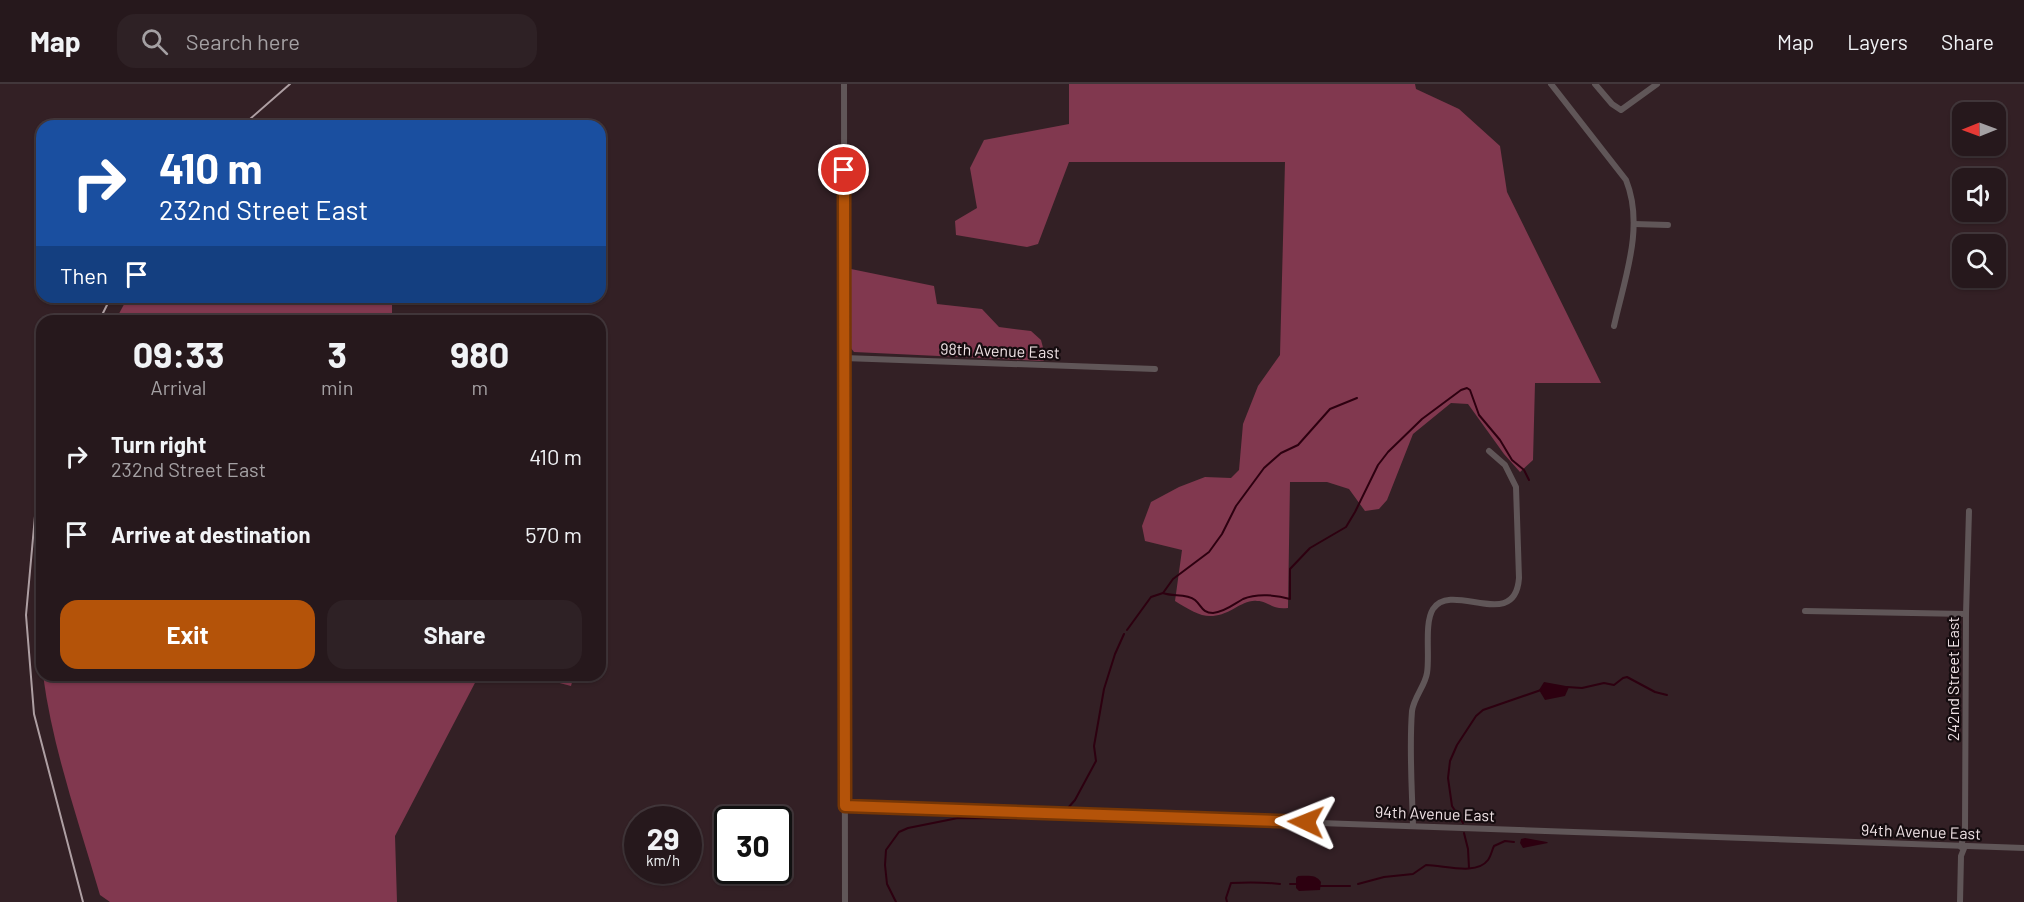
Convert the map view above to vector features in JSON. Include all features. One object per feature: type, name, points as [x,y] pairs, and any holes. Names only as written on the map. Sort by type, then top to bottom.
[{"type":"street","points":[[844,84],[845,902]]},
{"type":"street","points":[[1551,84],[1626,180],[1632,198],[1633,240],[1614,326]]},
{"type":"street","points":[[1595,84],[1612,104],[1621,110],[1657,84]]},
{"type":"street","points":[[1634,224],[1668,225]]},
{"type":"street","name":"98th Avenue East","points":[[844,358],[1155,369]]},
{"type":"street","points":[[1413,826],[1412,709],[1427,674],[1430,624],[1434,608],[1446,601],[1498,604],[1510,600],[1517,591],[1519,578],[1516,487],[1505,465],[1489,451]]},
{"type":"street","name":"242nd Street East","points":[[1960,902],[1961,856],[1965,823],[1969,511]]},
{"type":"street","points":[[1805,611],[1966,614]]},
{"type":"street","name":"94th Avenue East","points":[[845,806],[2024,848]]},
{"type":"shaded area","points":[[1069,84],[1415,84],[1416,89],[1459,109],[1500,146],[1507,192],[1601,383],[1535,383],[1533,460],[1520,472],[1468,404],[1451,403],[1413,434],[1387,500],[1379,509],[1365,511],[1349,489],[1327,482],[1290,482],[1288,608],[1278,608],[1265,602],[1254,601],[1226,613],[1211,616],[1190,610],[1175,601],[1182,550],[1145,541],[1142,526],[1151,502],[1179,487],[1205,477],[1231,478],[1239,470],[1243,424],[1258,386],[1280,355],[1285,162],[1069,162],[1038,244],[1027,247],[956,235],[955,221],[977,208],[970,168],[984,140],[1069,124]]},
{"type":"shaded area","points":[[851,269],[934,286],[937,304],[982,309],[999,327],[1031,331],[1041,340],[1046,359],[1043,361],[854,352],[850,347]]},
{"type":"shaded area","points":[[125,303],[392,303],[392,315],[118,315]]},
{"type":"shaded area","points":[[44,681],[476,681],[395,836],[397,902],[110,902],[100,895],[75,814],[47,703]]},
{"type":"shaded area","points":[[552,681],[572,681],[571,686]]},
{"type":"shaded area","points":[[1544,682],[1569,687],[1565,696],[1545,700],[1539,690]]},
{"type":"shaded area","points":[[1521,839],[1548,843],[1523,848],[1520,843]]},
{"type":"shaded area","points":[[1298,876],[1317,878],[1321,882],[1320,890],[1299,891],[1296,888]]},
{"type":"waterway","points":[[1163,593],[1191,598],[1209,613],[1225,609],[1254,596],[1290,599],[1290,569],[1310,548],[1346,527],[1378,465],[1388,452],[1422,419],[1467,388],[1470,390],[1479,415],[1500,440],[1512,460],[1524,470],[1529,480]]},
{"type":"waterway","points":[[1127,630],[1151,597],[1163,593],[1173,579],[1209,552],[1222,534],[1236,506],[1264,468],[1281,453],[1298,445],[1330,409],[1357,398]]},
{"type":"waterway","points":[[1068,808],[1075,800],[1096,761],[1094,746],[1104,689],[1124,634]]},
{"type":"waterway","points":[[1567,687],[1582,688],[1604,683],[1614,685],[1627,677],[1655,692],[1667,695]]},
{"type":"waterway","points":[[1463,823],[1452,806],[1448,778],[1450,761],[1457,745],[1476,716],[1483,710],[1541,690]]},
{"type":"waterway","points":[[896,902],[887,884],[885,865],[886,850],[899,832],[908,828],[958,818],[1057,819]]},
{"type":"waterway","points":[[1464,833],[1469,868]]},
{"type":"waterway","points":[[1358,884],[1384,877],[1413,874],[1426,865],[1476,868],[1488,860],[1494,846],[1505,841],[1514,842]]},
{"type":"waterway","points":[[1227,902],[1226,898],[1231,883],[1280,884]]},
{"type":"waterway","points":[[1290,884],[1297,884]]},
{"type":"waterway","points":[[1320,886],[1350,886]]},
{"type":"railway","points":[[249,120],[290,84]]},
{"type":"railway","points":[[102,315],[108,303]]},
{"type":"railway","points":[[36,512],[26,615],[34,714],[83,902]]},
{"type":"route","points":[[844,170],[845,806],[1306,822]]}]
